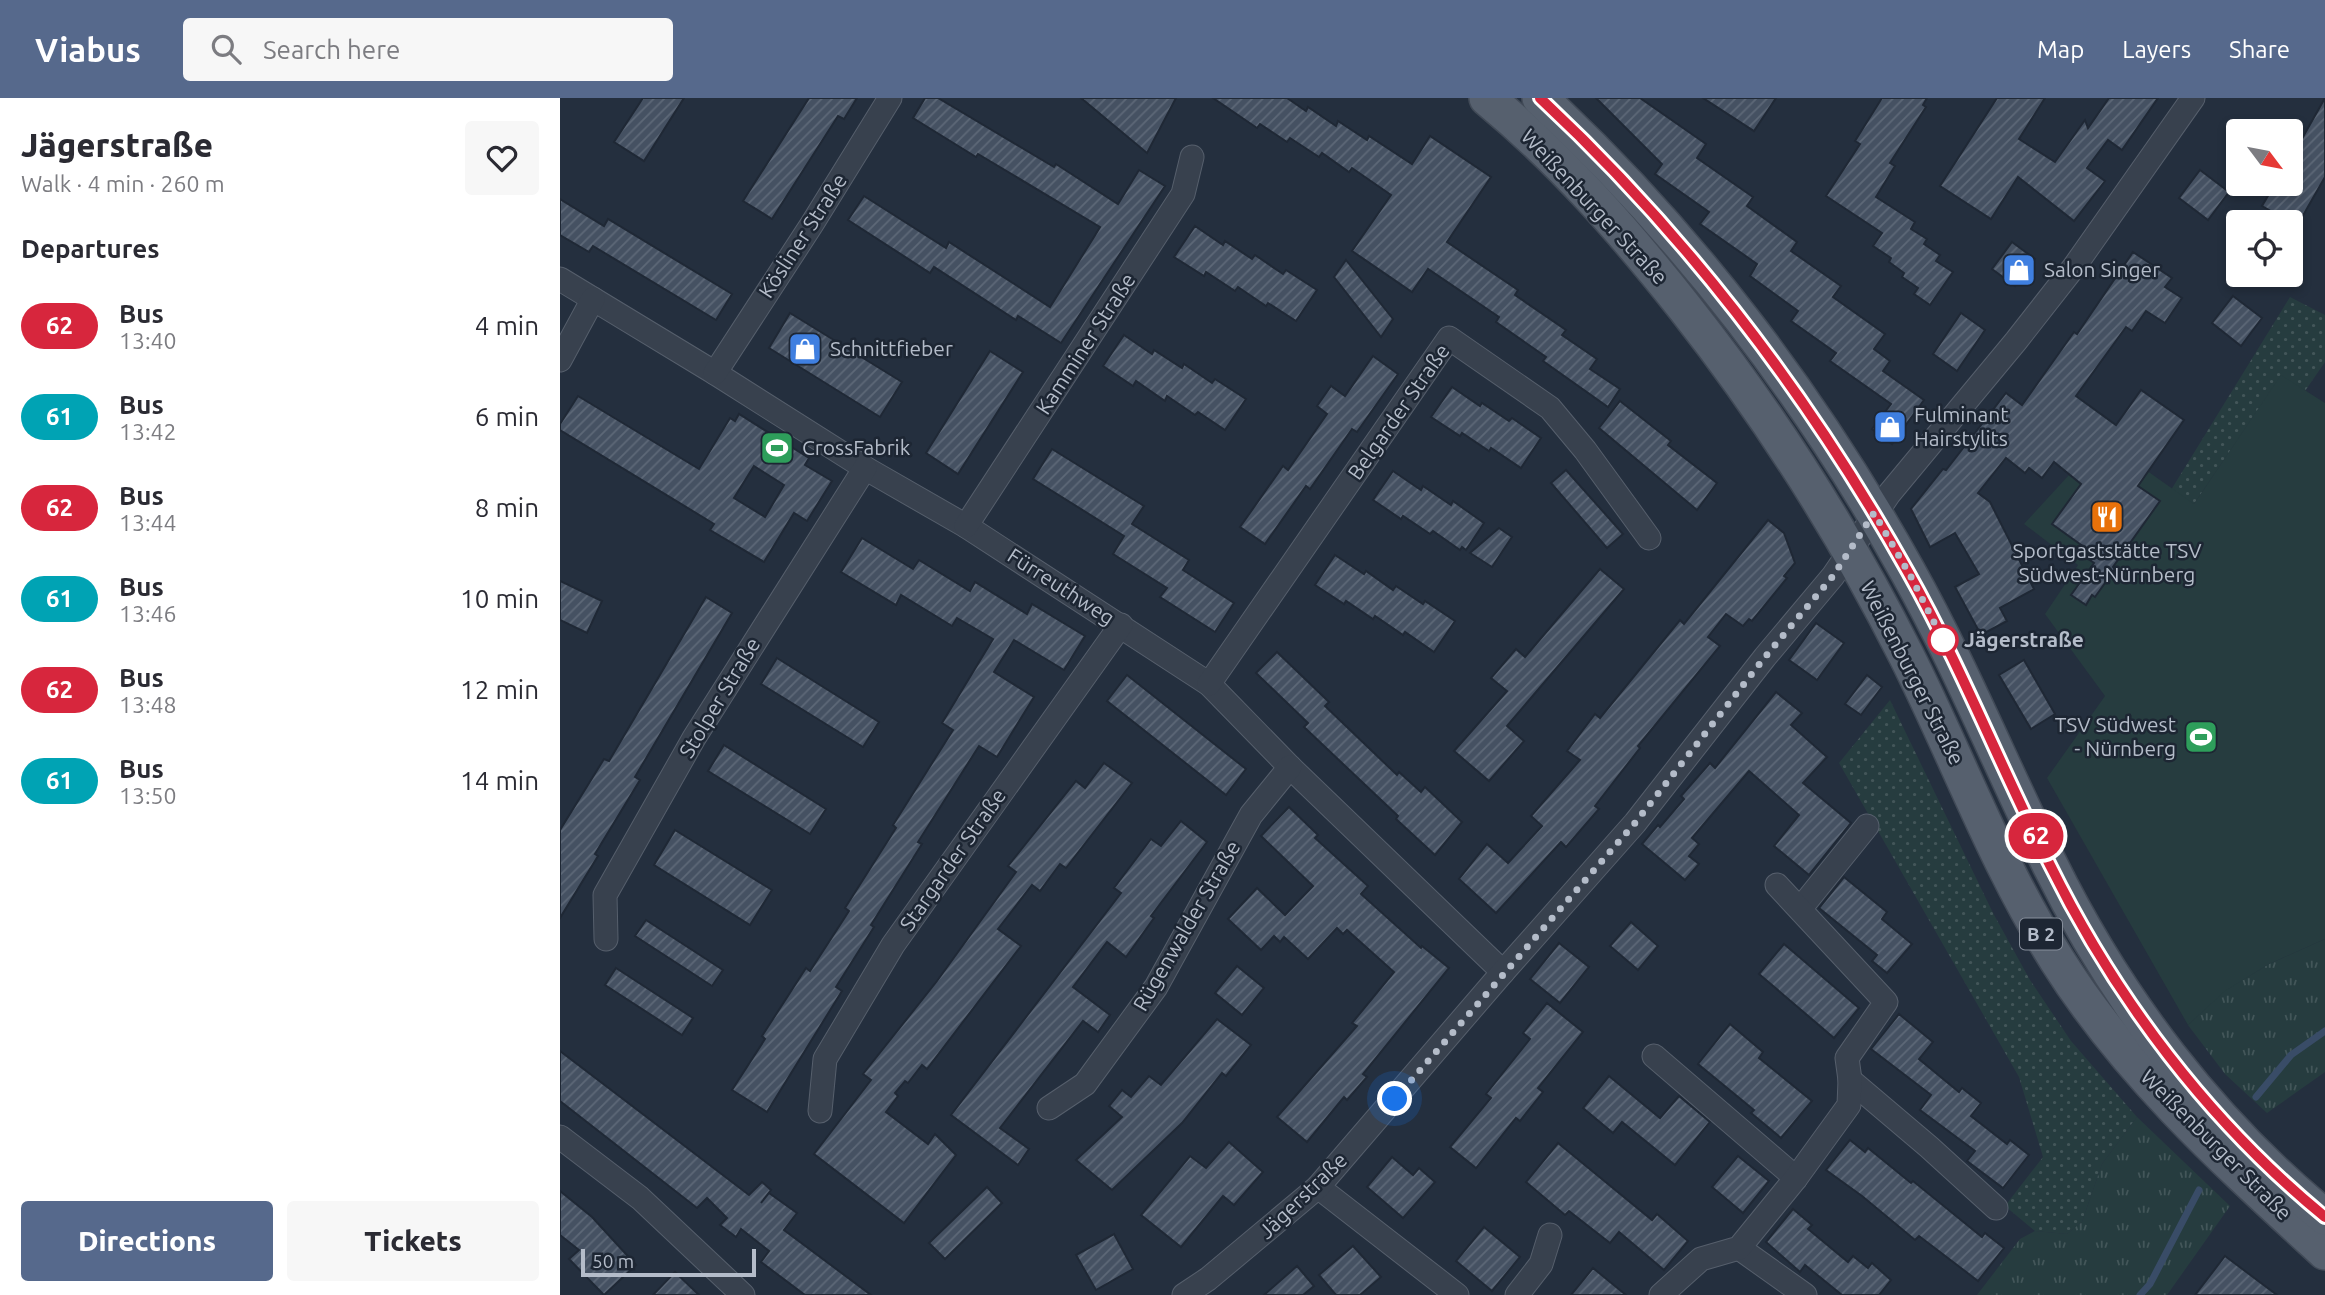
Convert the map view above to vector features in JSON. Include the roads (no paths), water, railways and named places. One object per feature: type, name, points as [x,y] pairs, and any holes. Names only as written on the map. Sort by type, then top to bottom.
[{"type":"main road","name":"Weißenburger Straße","points":[[1487,98],[1579,184],[1672,292],[1763,415],[1850,552],[1908,659],[2018,891],[2039,931],[2075,988],[2132,1061],[2171,1105],[2325,1252]]},
{"type":"main road","name":"Weißenburger Straße","points":[[1540,98],[1642,202],[1722,295],[1791,385],[1874,513],[1910,575],[2050,866],[2113,975],[2164,1048],[2211,1106],[2259,1158],[2325,1217]]},
{"type":"street","name":"Kösliner Straße","points":[[715,373],[890,98]]},
{"type":"street","name":"Jägerstraße","points":[[1184,1295],[1217,1272],[1318,1187],[1635,823],[1765,657],[1833,576],[1874,513],[2074,267],[2193,98]]},
{"type":"street","name":"Kamminer Straße","points":[[966,526],[1183,194],[1192,157]]},
{"type":"street","name":"Fürreuthweg","points":[[560,279],[865,468],[966,526],[1209,684],[1290,767],[1503,972]]},
{"type":"street","points":[[560,360],[593,299]]},
{"type":"street","name":"Belgarder Straße","points":[[1209,684],[1449,338],[1550,408],[1585,450],[1649,538]]},
{"type":"street","name":"Stolper Straße","points":[[606,939],[605,895],[694,738],[865,468]]},
{"type":"street","name":"Stargarder Straße","points":[[820,1111],[825,1059],[893,946],[1121,625]]},
{"type":"street","name":"Rügenwalder Straße","points":[[1049,1108],[1085,1084],[1156,987],[1251,815],[1290,767]]},
{"type":"street","points":[[1800,909],[1867,826]]},
{"type":"street","points":[[1661,1295],[1701,1259],[1739,1248],[1796,1178],[1849,1105],[1847,1058],[1886,1002],[1777,885]]},
{"type":"street","points":[[1654,1056],[1796,1178]]},
{"type":"street","points":[[1850,1080],[1996,1208]]},
{"type":"street","points":[[560,1137],[640,1198],[743,1295]]},
{"type":"street","points":[[1318,1187],[1457,1295]]},
{"type":"street","points":[[1517,1295],[1541,1264],[1550,1235]]},
{"type":"street","points":[[1739,1248],[1805,1295]]},
{"type":"waterway","points":[[2256,1097],[2291,1055],[2325,1031]]},
{"type":"waterway","points":[[2140,1295],[2150,1284],[2199,1190]]},
{"type":"place","name":"Salon Singer","points":[[2019,270]]},
{"type":"place","name":"Schnittfieber","points":[[805,349]]},
{"type":"place","name":"Fulminant Hairstylits","points":[[1890,427]]},
{"type":"place","name":"CrossFabrik","points":[[777,448]]},
{"type":"place","name":"Sportgaststätte TSV Südwest-Nürnberg","points":[[2107,517]]},
{"type":"place","name":"Jägerstraße","points":[[1943,640]]},
{"type":"place","name":"TSV Südwest - Nürnberg","points":[[2201,737]]}]
